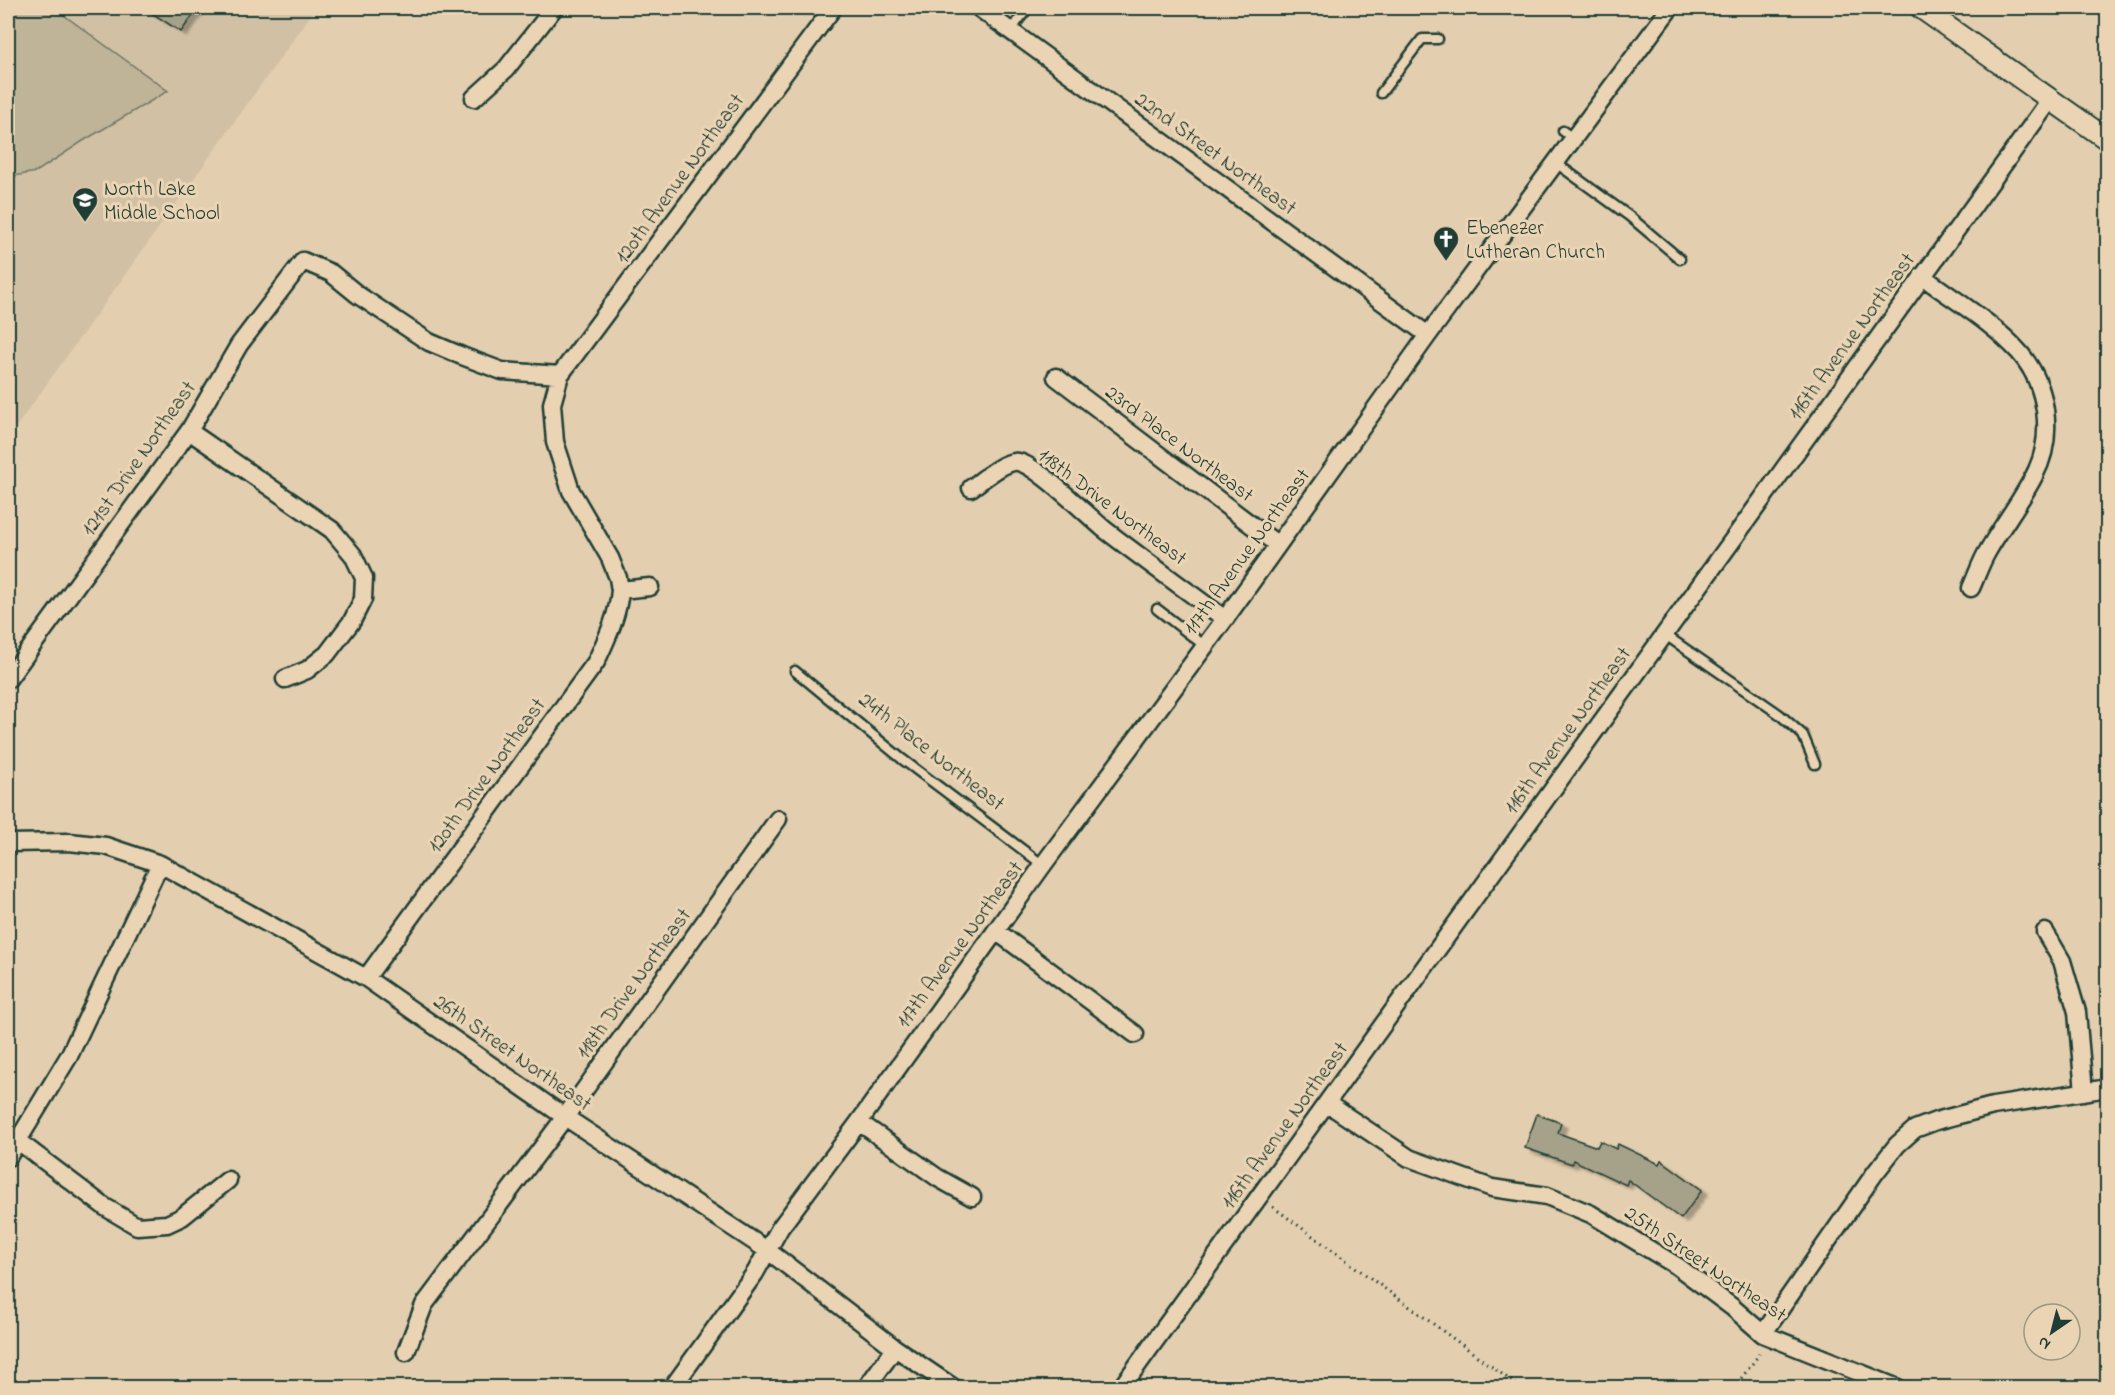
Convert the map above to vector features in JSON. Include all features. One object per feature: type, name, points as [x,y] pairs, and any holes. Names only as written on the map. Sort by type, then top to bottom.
[{"type":"street","points":[[474,98],[506,69],[554,8]]},
{"type":"street","name":"120th Avenue Northeast","points":[[560,375],[833,8]]},
{"type":"street","name":"117th Avenue Northeast","points":[[672,1388],[755,1273],[780,1228],[1043,865],[1225,619],[1428,335],[1524,196],[1550,164],[1568,135],[1670,8]]},
{"type":"street","points":[[1921,8],[2108,140]]},
{"type":"street","name":"22nd Street Northeast","points":[[984,9],[1010,31],[1287,226],[1428,335]]},
{"type":"street","name":"116th Avenue Northeast","points":[[1121,1388],[2050,100]]},
{"type":"street","name":"121st Drive Northeast","points":[[8,679],[189,431],[239,345],[303,261],[331,273],[358,295],[429,342],[451,352],[502,371],[560,375]]},
{"type":"street","points":[[1922,276],[2002,336],[2020,354],[2033,374],[2045,408],[2047,432],[2035,475],[1986,555],[1971,588]]},
{"type":"street","points":[[560,375],[552,404],[555,442],[571,490],[610,558],[620,590],[650,587]]},
{"type":"street","name":"23rd Place Northeast","points":[[1056,377],[1278,545]]},
{"type":"street","points":[[189,431],[332,530],[353,555],[364,578],[363,599],[352,621],[327,654],[307,670],[285,679]]},
{"type":"street","name":"118th Drive Northeast","points":[[971,488],[1006,463],[1018,462],[1026,465],[1103,528],[1225,619]]},
{"type":"street","name":"120th Drive Northeast","points":[[366,978],[596,662],[612,629],[619,605],[620,590]]},
{"type":"street","name":"118th Drive Northeast","points":[[406,1352],[424,1305],[565,1117],[778,819]]},
{"type":"street","name":"26th Street Northeast","points":[[8,843],[69,842],[106,846],[160,864],[366,978],[565,1117],[767,1250],[895,1348],[954,1388]]},
{"type":"street","points":[[8,1156],[69,1056],[160,864]]},
{"type":"street","points":[[996,931],[1135,1034]]},
{"type":"street","points":[[2045,932],[2061,961],[2077,1012],[2084,1092]]},
{"type":"street","points":[[1763,1334],[1875,1173],[1897,1145],[1915,1130],[1936,1121],[1993,1106],[2108,1088]]},
{"type":"street","name":"25th Street Northeast","points":[[1328,1104],[1409,1158],[1492,1188],[1547,1196],[1592,1214],[1677,1266],[1732,1307],[1763,1334],[1898,1388]]},
{"type":"street","points":[[859,1122],[938,1178],[972,1197]]},
{"type":"street","points":[[18,1142],[105,1207],[137,1226],[167,1224],[182,1217],[228,1180]]},
{"type":"street","points":[[866,1388],[895,1348]]},
{"type":"lane","points":[[1010,31],[1028,8]]},
{"type":"lane","points":[[1381,93],[1422,39],[1438,39]]},
{"type":"lane","points":[[1550,164],[1629,216],[1680,259]]},
{"type":"lane","points":[[1157,609],[1205,646]]},
{"type":"lane","points":[[1664,634],[1779,714],[1803,735],[1815,764]]},
{"type":"lane","name":"24th Place Northeast","points":[[795,671],[902,759],[1043,865]]},
{"type":"path","points":[[1260,1197],[1521,1388]]},
{"type":"path","points":[[1734,1388],[1758,1356],[1763,1334]]},
{"type":"shaded area","name":"North Lake Middle School","points":[[8,8],[316,8],[8,438]]},
{"type":"shaded area","points":[[8,8],[54,8],[168,91],[83,141],[36,172],[8,177]]},
{"type":"building","points":[[144,8],[198,8],[181,32]]},
{"type":"building","points":[[1537,1114],[1561,1123],[1558,1133],[1597,1147],[1600,1141],[1616,1149],[1618,1144],[1659,1164],[1661,1160],[1702,1190],[1681,1219],[1628,1180],[1626,1185],[1573,1160],[1572,1164],[1525,1148]]},
{"type":"place","name":"North Lake Middle School","points":[[85,223]]},
{"type":"place","name":"Ebenezer Lutheran Church","points":[[1446,262]]}]
